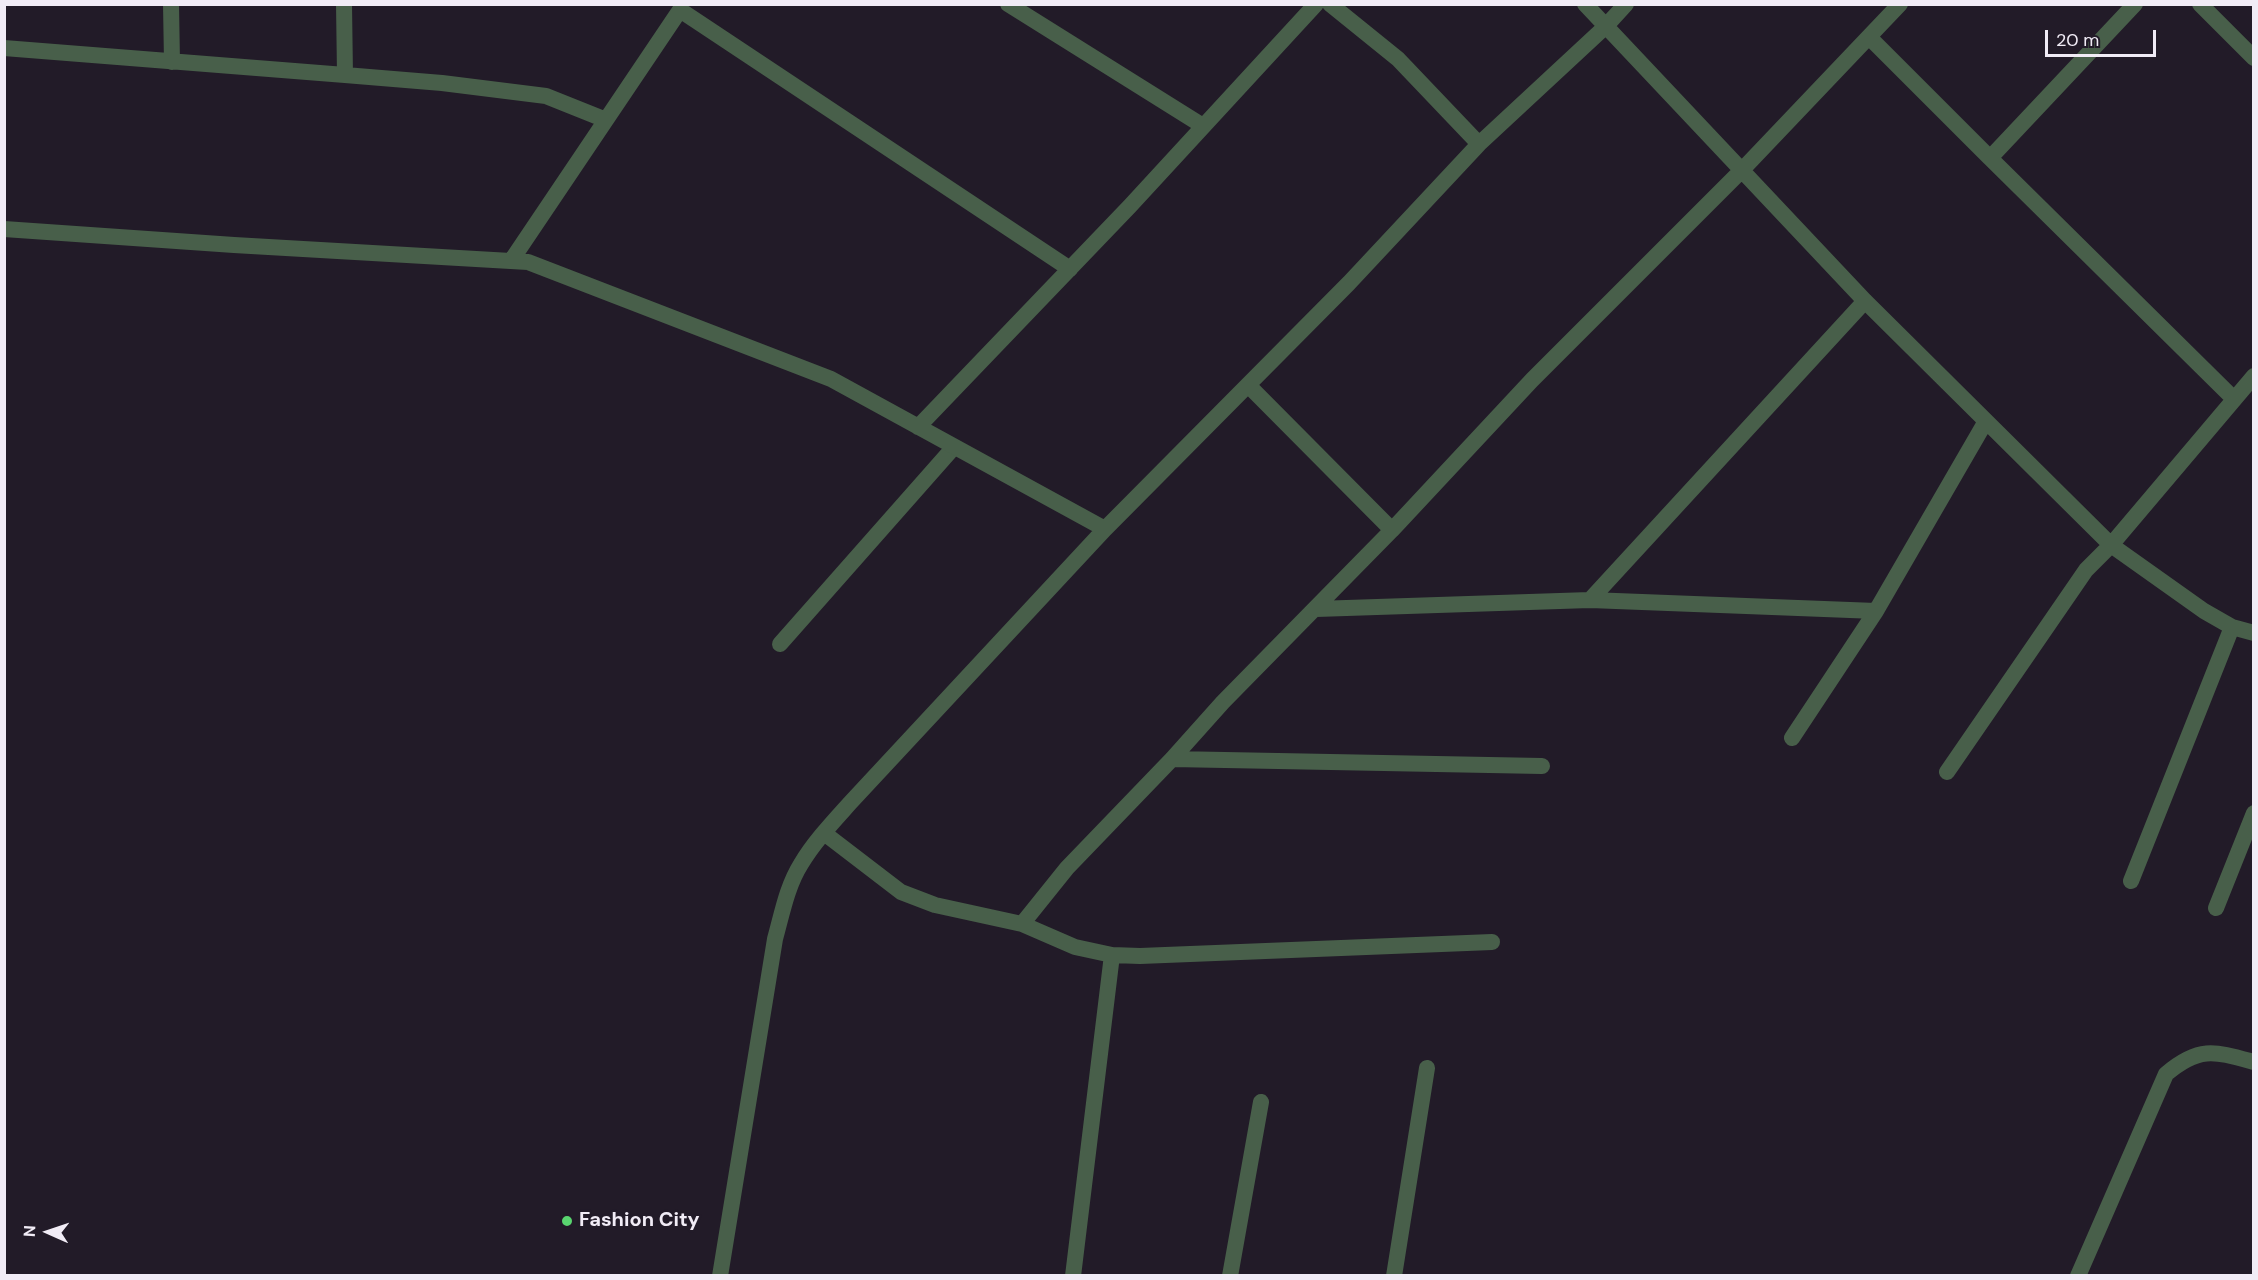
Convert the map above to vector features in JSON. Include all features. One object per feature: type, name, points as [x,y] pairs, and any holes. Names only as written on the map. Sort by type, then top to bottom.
[{"type":"street","points":[[171,4],[172,62]]},
{"type":"street","points":[[344,4],[345,75]]},
{"type":"street","points":[[1008,4],[1203,126]]},
{"type":"street","points":[[918,427],[1070,269],[1316,4]]},
{"type":"street","points":[[1330,4],[1398,59],[1479,144]]},
{"type":"street","points":[[1585,4],[1865,301],[2111,545],[2204,611],[2232,627],[2253,633]]},
{"type":"street","points":[[720,1275],[775,939],[786,899],[800,865],[824,833],[1104,529],[1349,283],[1479,144],[1605,27],[1626,4]]},
{"type":"street","points":[[1022,924],[1067,868],[1172,759],[1223,702],[1392,530],[1532,380],[1742,171],[1900,4]]},
{"type":"street","points":[[1990,158],[2135,4]]},
{"type":"street","points":[[2200,4],[2253,58]]},
{"type":"street","points":[[511,261],[606,120],[678,6],[1070,269]]},
{"type":"street","points":[[1869,38],[2235,399]]},
{"type":"street","points":[[4,48],[442,83],[546,96],[606,120]]},
{"type":"street","points":[[4,229],[528,262],[831,379],[1104,529]]},
{"type":"street","points":[[1590,600],[1865,301]]},
{"type":"street","points":[[1947,772],[2086,570],[2111,545],[2253,376]]},
{"type":"street","points":[[1248,385],[1392,530]]},
{"type":"street","points":[[1792,738],[1876,611],[1986,421]]},
{"type":"street","points":[[780,644],[954,447]]},
{"type":"street","points":[[1316,609],[1590,600],[1876,611]]},
{"type":"street","points":[[2131,881],[2232,627]]},
{"type":"street","points":[[1172,759],[1542,766]]},
{"type":"street","points":[[2216,908],[2253,813]]},
{"type":"street","points":[[824,833],[901,892],[935,905],[1022,924],[1075,947],[1112,955],[1140,956],[1492,942]]},
{"type":"street","points":[[1072,1275],[1112,955]]},
{"type":"street","points":[[2078,1275],[2166,1074],[2183,1059],[2201,1054],[2220,1053],[2253,1062]]},
{"type":"street","points":[[1394,1275],[1427,1068]]},
{"type":"street","points":[[1230,1275],[1261,1102]]},
{"type":"place","name":"Fashion City","points":[[567,1221]]}]
